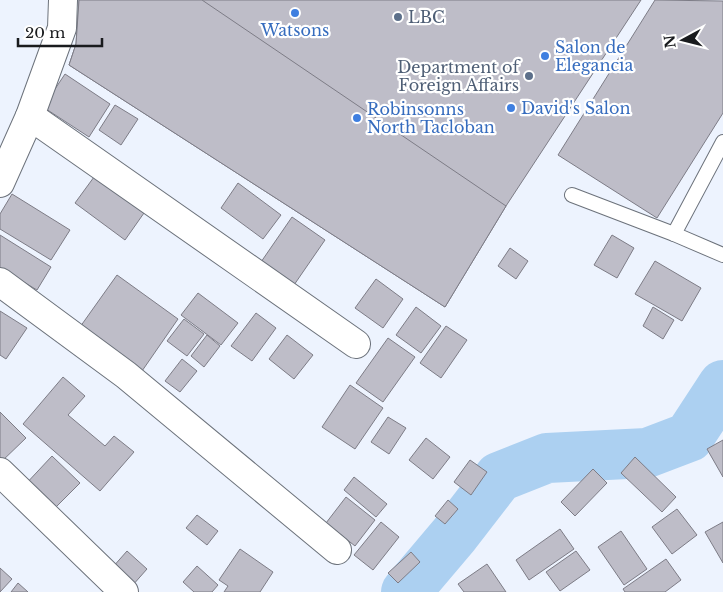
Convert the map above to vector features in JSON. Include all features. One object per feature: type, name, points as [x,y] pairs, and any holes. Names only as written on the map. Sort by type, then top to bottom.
[{"type":"street","points":[[0,183],[30,116],[62,28],[63,0]]},
{"type":"street","points":[[30,116],[356,344]]},
{"type":"street","points":[[0,282],[126,375],[337,550]]},
{"type":"street","points":[[0,472],[124,592]]},
{"type":"lane","points":[[674,234],[723,142]]},
{"type":"lane","points":[[572,195],[723,255]]},
{"type":"building","name":"Robinsonns North Tacloban","points":[[79,0],[641,0],[506,206],[445,307],[69,65],[76,44]]},
{"type":"building","points":[[79,0],[202,0],[506,206],[445,307],[69,65],[76,44]]},
{"type":"building","points":[[655,0],[723,1],[723,113],[657,218],[558,155]]},
{"type":"building","points":[[65,74],[110,104],[89,137],[43,107]]},
{"type":"building","points":[[115,105],[138,119],[121,145],[99,130]]},
{"type":"building","points":[[94,177],[144,213],[125,240],[75,203]]},
{"type":"building","points":[[238,183],[281,215],[263,239],[221,208]]},
{"type":"building","points":[[12,194],[70,230],[51,260],[0,229],[0,214]]},
{"type":"building","points":[[292,217],[325,240],[294,285],[261,262]]},
{"type":"building","points":[[0,235],[51,267],[37,290],[0,268]]},
{"type":"building","points":[[612,235],[634,248],[617,278],[594,265]]},
{"type":"building","points":[[510,248],[528,261],[516,279],[498,266]]},
{"type":"building","points":[[655,261],[701,288],[682,321],[635,294]]},
{"type":"building","points":[[117,275],[178,319],[142,371],[80,327]]},
{"type":"building","points":[[376,279],[403,299],[383,328],[355,308]]},
{"type":"building","points":[[198,293],[238,323],[221,345],[181,315]]},
{"type":"building","points":[[416,307],[441,326],[421,353],[396,335]]},
{"type":"building","points":[[653,307],[674,320],[663,339],[643,326]]},
{"type":"building","points":[[0,311],[27,328],[6,359],[0,355]]},
{"type":"building","points":[[256,313],[276,328],[252,361],[231,346]]},
{"type":"building","points":[[184,319],[204,334],[187,356],[167,341]]},
{"type":"building","points":[[446,326],[467,340],[441,378],[420,363]]},
{"type":"building","points":[[207,335],[220,346],[204,367],[191,356]]},
{"type":"building","points":[[287,335],[313,355],[294,379],[269,359]]},
{"type":"building","points":[[388,338],[415,357],[383,402],[356,383]]},
{"type":"building","points":[[182,359],[197,371],[180,392],[165,381]]},
{"type":"building","points":[[63,377],[85,396],[68,415],[105,446],[114,436],[134,452],[100,491],[23,424]]},
{"type":"building","points":[[350,385],[383,408],[355,449],[322,427]]},
{"type":"building","points":[[0,412],[26,438],[0,463]]},
{"type":"building","points":[[388,417],[406,428],[389,454],[371,442]]},
{"type":"building","points":[[426,438],[450,457],[433,479],[409,460]]},
{"type":"building","points":[[723,440],[723,477],[707,449]]},
{"type":"building","points":[[52,456],[80,483],[50,513],[23,487]]},
{"type":"building","points":[[635,457],[676,497],[662,512],[621,473]]},
{"type":"building","points":[[470,460],[487,472],[471,495],[454,482]]},
{"type":"building","points":[[593,469],[607,483],[575,516],[561,502]]},
{"type":"building","points":[[354,477],[387,504],[376,517],[344,490]]},
{"type":"building","points":[[346,497],[375,520],[355,546],[326,523]]},
{"type":"building","points":[[448,500],[458,509],[445,524],[435,516]]},
{"type":"building","points":[[677,509],[697,535],[672,554],[652,527]]},
{"type":"building","points":[[197,515],[218,531],[207,545],[186,528]]},
{"type":"building","points":[[381,522],[399,537],[373,570],[354,555]]},
{"type":"building","points":[[723,522],[723,563],[705,532]]},
{"type":"building","points":[[560,529],[574,549],[529,580],[516,560]]},
{"type":"building","points":[[621,531],[647,569],[624,585],[598,547]]},
{"type":"building","points":[[240,549],[273,572],[260,592],[224,592],[228,586],[219,580]]},
{"type":"building","points":[[127,551],[147,569],[132,586],[112,568]]},
{"type":"building","points":[[576,551],[590,570],[560,591],[546,572]]},
{"type":"building","points":[[411,552],[420,562],[398,583],[388,573]]},
{"type":"building","points":[[666,559],[681,580],[665,592],[625,592],[623,589]]},
{"type":"building","points":[[487,564],[506,592],[464,592],[458,584]]},
{"type":"building","points":[[197,566],[218,585],[212,592],[194,592],[183,582]]},
{"type":"building","points":[[0,568],[12,579],[0,592]]},
{"type":"building","points":[[18,583],[28,592],[11,592]]},
{"type":"waterway","points":[[406,592],[455,534],[499,477],[547,458],[647,453],[689,437],[723,385]]},
{"type":"place","name":"Watsons","points":[[295,13]]},
{"type":"place","name":"LBC","points":[[398,17]]},
{"type":"place","name":"Salon de Elegancia","points":[[545,56]]},
{"type":"place","name":"Department of Foreign Affairs","points":[[529,76]]},
{"type":"place","name":"David's Salon","points":[[511,108]]},
{"type":"place","name":"Robinsonns North Tacloban","points":[[357,118]]}]
